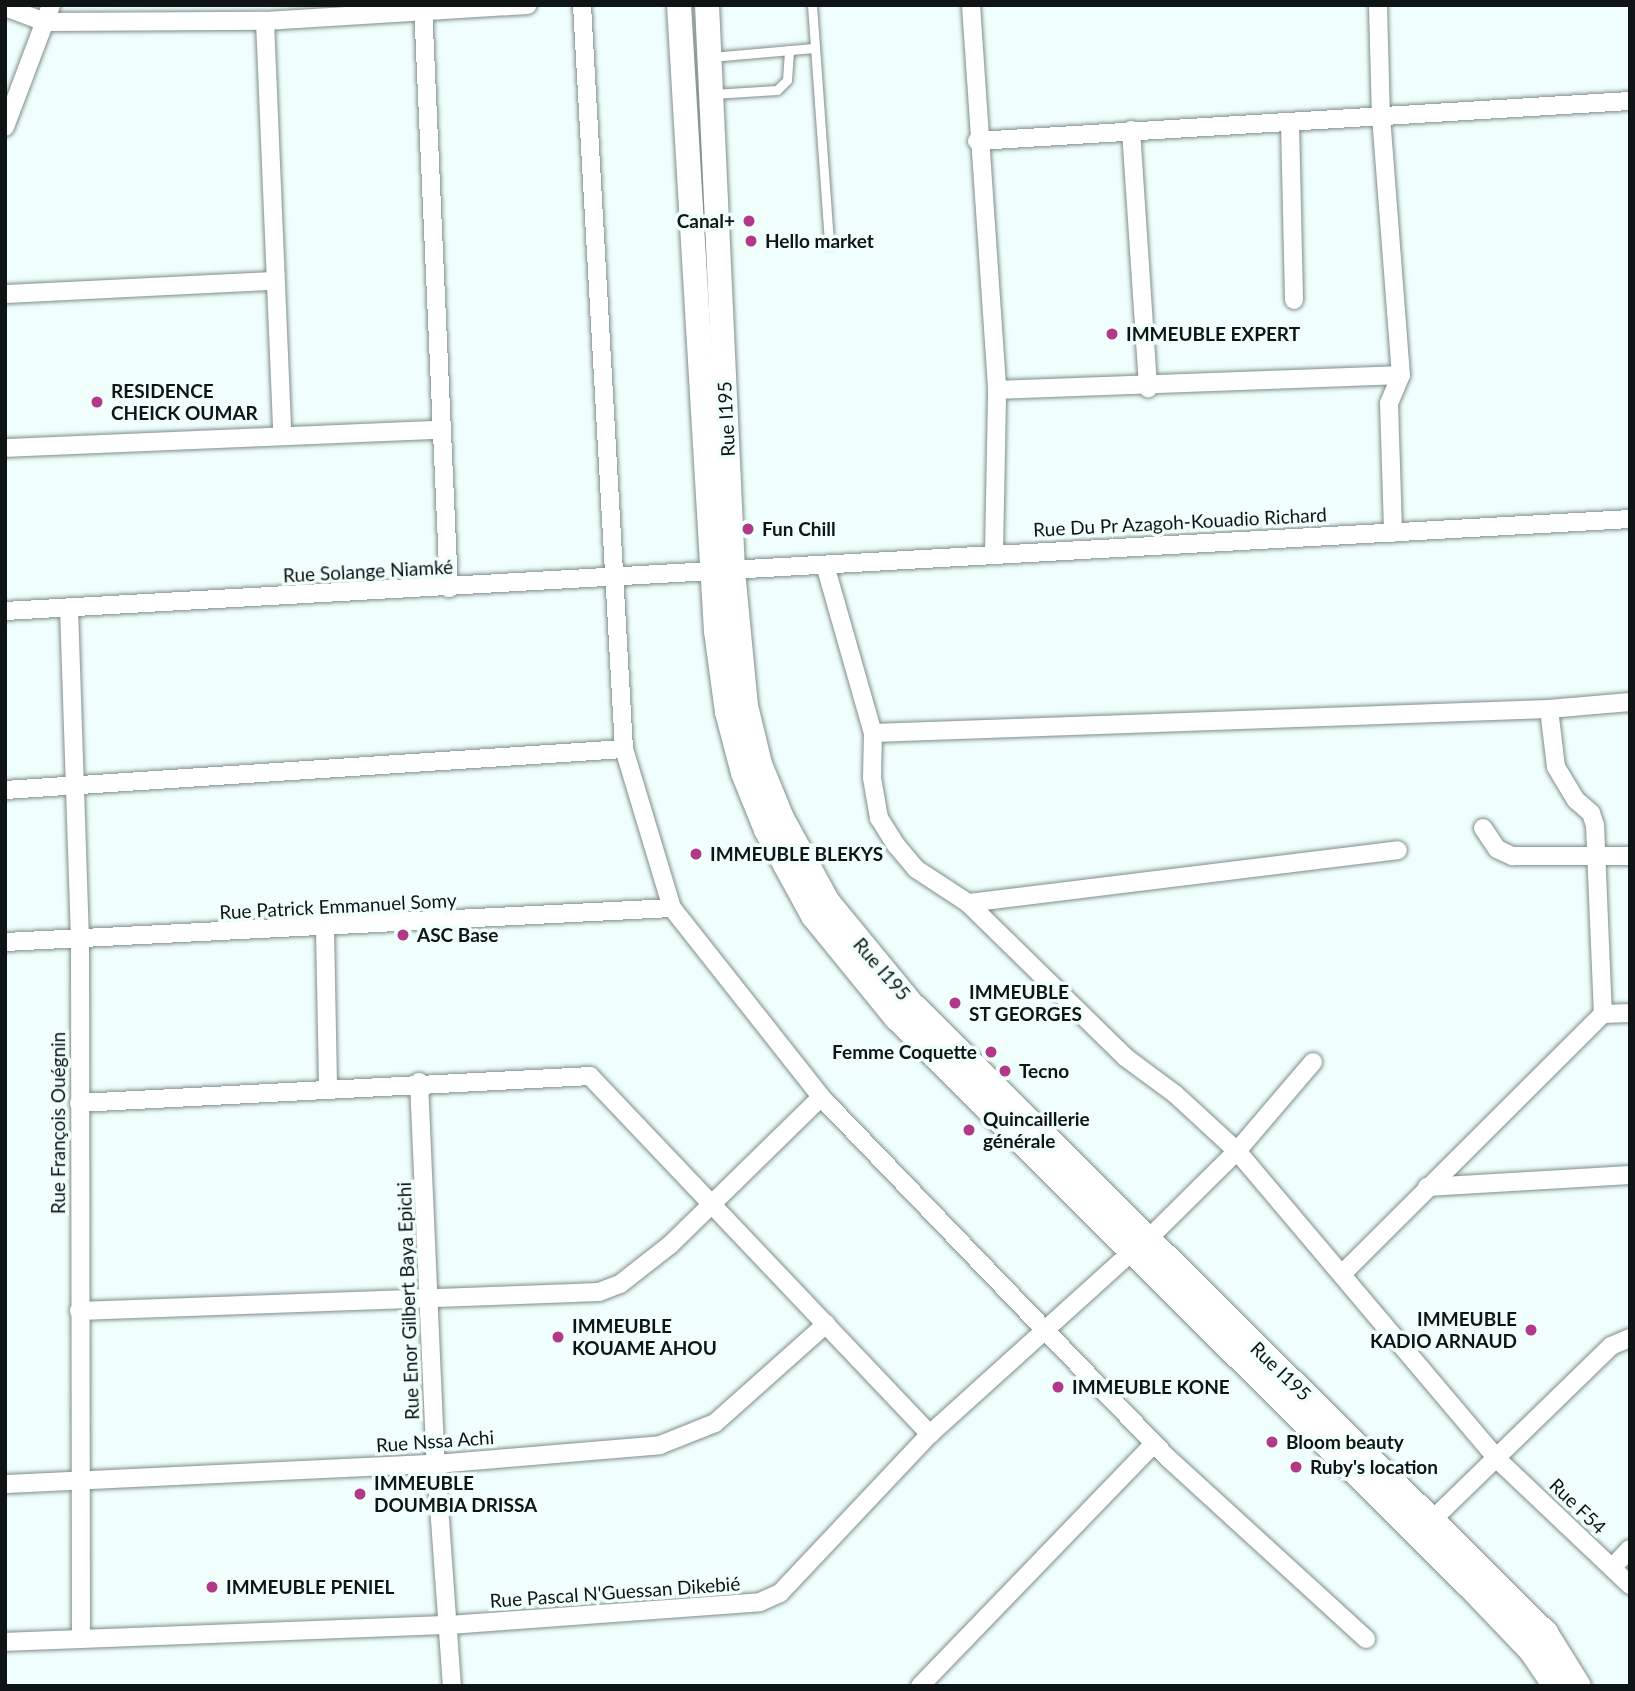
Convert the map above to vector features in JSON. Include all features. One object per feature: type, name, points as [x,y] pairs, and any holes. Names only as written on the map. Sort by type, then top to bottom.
[{"type":"main road","name":"Rue I195","points":[[678,5],[722,572],[746,706],[760,764],[782,818],[828,902],[909,1002],[1138,1247],[1424,1528],[1546,1633],[1578,1686]]},
{"type":"main road","name":"Rue I195","points":[[707,5],[722,572]]},
{"type":"main road","name":"Rue I195","points":[[1424,1528],[1531,1651],[1555,1686]]},
{"type":"street","points":[[5,7],[48,14],[265,21],[423,8],[528,5]]},
{"type":"street","points":[[582,5],[612,579],[624,749],[672,908],[821,1097],[1154,1444],[1366,1639]]},
{"type":"street","points":[[971,5],[977,141],[997,390],[994,552]]},
{"type":"street","points":[[1378,5],[1381,116],[1401,375],[1389,404],[1393,533]]},
{"type":"street","points":[[423,8],[449,588]]},
{"type":"street","points":[[5,127],[48,14]]},
{"type":"street","points":[[265,21],[282,435]]},
{"type":"street","points":[[977,141],[1630,102]]},
{"type":"street","points":[[1290,123],[1294,300]]},
{"type":"street","points":[[1131,130],[1149,388]]},
{"type":"street","points":[[5,294],[275,281]]},
{"type":"street","points":[[997,390],[1149,388],[1401,375]]},
{"type":"street","points":[[5,448],[442,430]]},
{"type":"street","name":"Rue Du Pr Azagoh-Kouadio Richard","points":[[722,572],[994,552],[1630,519]]},
{"type":"street","name":"Rue F54","points":[[825,565],[873,733],[872,778],[879,818],[916,869],[968,904],[1125,1057],[1175,1094],[1237,1151],[1343,1273],[1496,1458],[1630,1586]]},
{"type":"street","name":"Rue Solange Niamké","points":[[5,611],[722,572]]},
{"type":"street","name":"Rue François Ouégnin","points":[[69,608],[80,938],[78,1479],[81,1639]]},
{"type":"street","points":[[873,733],[1549,709],[1630,702]]},
{"type":"street","points":[[1549,709],[1556,767],[1576,800],[1591,813],[1598,858],[1603,1014]]},
{"type":"street","points":[[5,790],[624,749]]},
{"type":"street","points":[[1483,828],[1497,849],[1512,856],[1630,856]]},
{"type":"street","points":[[968,904],[1398,850]]},
{"type":"street","name":"Rue Patrick Emmanuel Somy","points":[[5,942],[325,929],[672,908]]},
{"type":"street","points":[[325,929],[328,1087]]},
{"type":"street","points":[[1343,1273],[1427,1186],[1603,1014],[1630,1013]]},
{"type":"street","name":"Rue Pascal N'Guessan Dikebié","points":[[5,1642],[449,1625],[760,1602],[780,1593],[930,1434],[1138,1247],[1237,1151],[1314,1062]]},
{"type":"street","points":[[79,1103],[419,1082],[590,1076],[930,1434]]},
{"type":"street","name":"Rue Enor Gilbert Baya Epichi","points":[[419,1082],[436,1464],[452,1686]]},
{"type":"street","points":[[79,1311],[598,1292],[630,1276],[712,1203],[821,1097]]},
{"type":"street","points":[[1427,1186],[1630,1175]]},
{"type":"street","name":"Rue Nssa Achi","points":[[5,1484],[436,1464],[660,1445],[691,1436],[715,1423],[826,1325]]},
{"type":"street","points":[[1424,1528],[1611,1346],[1630,1338]]},
{"type":"street","points":[[920,1686],[1154,1444]]},
{"type":"street","points":[[1612,1568],[1630,1549]]},
{"type":"lane","points":[[812,5],[829,243]]},
{"type":"lane","points":[[710,57],[814,48]]},
{"type":"lane","points":[[711,94],[777,90],[787,80],[789,50]]},
{"type":"place","name":"Canal+","points":[[749,221]]},
{"type":"place","name":"Hello market","points":[[751,241]]},
{"type":"place","name":"IMMEUBLE EXPERT","points":[[1112,334]]},
{"type":"place","name":"RESIDENCE CHEICK OUMAR","points":[[97,402]]},
{"type":"place","name":"Fun Chill","points":[[748,529]]},
{"type":"place","name":"IMMEUBLE BLEKYS","points":[[696,854]]},
{"type":"place","name":"ASC Base","points":[[403,935]]},
{"type":"place","name":"IMMEUBLE ST GEORGES","points":[[955,1003]]},
{"type":"place","name":"Femme Coquette","points":[[991,1052]]},
{"type":"place","name":"Tecno","points":[[1005,1071]]},
{"type":"place","name":"Quincaillerie générale","points":[[969,1130]]},
{"type":"place","name":"IMMEUBLE KADIO ARNAUD","points":[[1531,1330]]},
{"type":"place","name":"IMMEUBLE KOUAME AHOU","points":[[558,1337]]},
{"type":"place","name":"IMMEUBLE KONE","points":[[1058,1387]]},
{"type":"place","name":"Bloom beauty","points":[[1272,1442]]},
{"type":"place","name":"Ruby's location","points":[[1296,1467]]},
{"type":"place","name":"IMMEUBLE DOUMBIA DRISSA","points":[[360,1494]]},
{"type":"place","name":"IMMEUBLE PENIEL","points":[[212,1587]]}]
